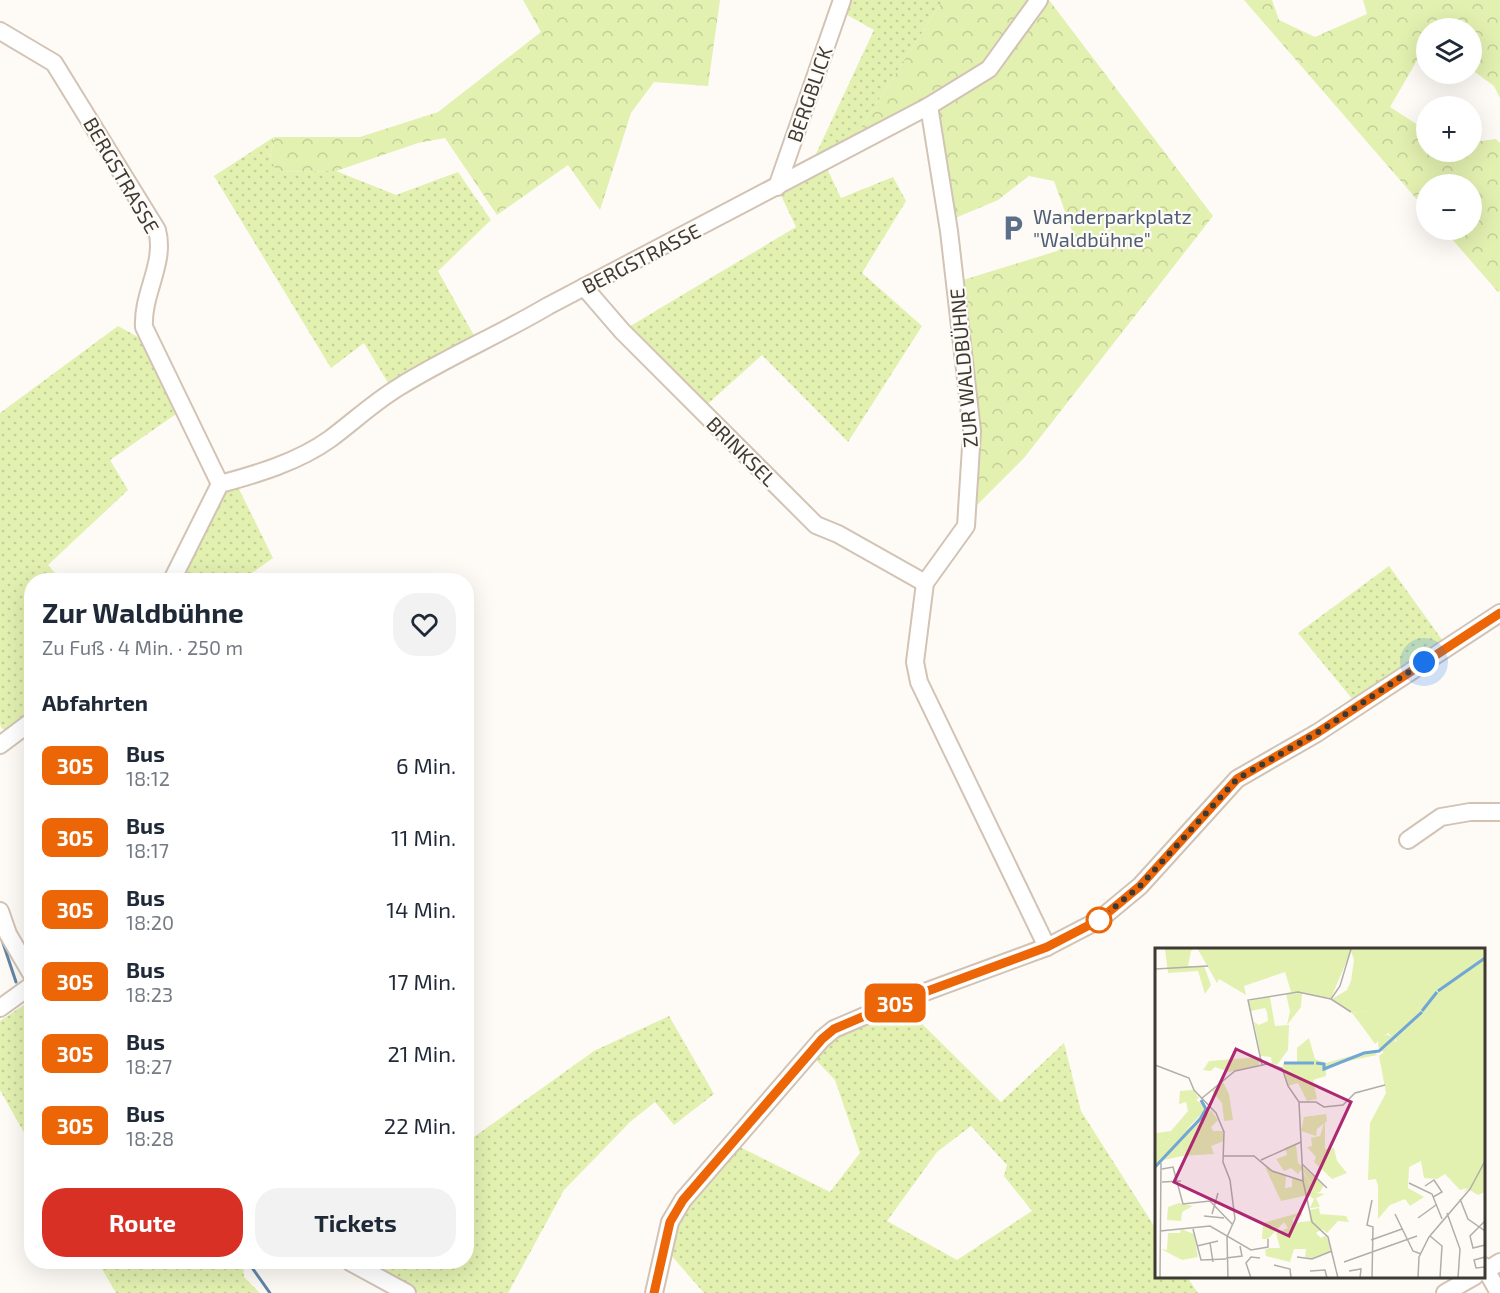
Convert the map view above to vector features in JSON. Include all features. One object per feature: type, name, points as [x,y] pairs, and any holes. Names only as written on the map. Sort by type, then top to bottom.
[{"type":"street","name":"BERGBLICK","points":[[777,187],[842,0]]},
{"type":"street","name":"BERGSTRASSE","points":[[0,31],[54,63],[157,230],[161,245],[146,298],[144,327],[220,484],[304,454],[328,440],[399,387],[929,106],[989,69],[1039,0]]},
{"type":"street","name":"ZUR WALDBÜHNE","points":[[929,106],[963,333],[972,431],[966,526],[925,583],[915,662],[919,682],[1047,947]]},
{"type":"street","name":"BRINKSEL","points":[[584,287],[622,331],[816,525],[838,534],[925,583]]},
{"type":"street","points":[[176,573],[220,484]]},
{"type":"street","points":[[654,1293],[670,1222],[683,1200],[822,1039],[834,1029],[895,1003],[1047,947],[1099,920],[1140,886],[1237,779],[1317,733],[1500,613]]},
{"type":"street","points":[[0,745],[24,728]]},
{"type":"street","points":[[1408,840],[1441,818],[1500,812]]},
{"type":"street","points":[[0,911],[8,934],[24,961]]},
{"type":"street","points":[[0,1008],[24,991]]},
{"type":"street","points":[[363,1269],[407,1293]]},
{"type":"street","points":[[1486,1269],[1499,1293]]},
{"type":"street","points":[[1445,1293],[1471,1278]]},
{"type":"green space","points":[[523,0],[720,0],[708,86],[654,82],[631,113],[600,210],[568,165],[497,215],[445,138],[418,143],[336,171],[277,172],[270,158],[274,137],[360,137],[438,112],[541,32]]},
{"type":"green space","points":[[844,0],[943,0],[849,146],[824,162],[841,198],[893,177],[906,201],[862,273],[922,326],[848,442],[762,355],[701,410],[622,331],[796,227],[777,187],[808,171],[874,30],[840,11]]},
{"type":"green space","points":[[943,0],[1049,0],[1213,216],[1024,458],[971,511],[963,280],[1057,251],[1074,237],[1054,181],[1029,176],[998,200],[953,219],[937,107],[849,146]]},
{"type":"green space","points":[[1244,0],[1272,0],[1279,20],[1315,37],[1367,14],[1363,0],[1500,0],[1500,98],[1494,86],[1482,77],[1482,18],[1416,18],[1416,62],[1390,107],[1416,124],[1416,162],[1482,162],[1482,141],[1496,139],[1500,143],[1500,291],[1498,292],[1453,240],[1482,240],[1482,174],[1416,174],[1416,198]]},
{"type":"green space","points":[[274,137],[270,158],[278,172],[336,171],[396,195],[458,172],[491,220],[438,271],[476,339],[390,386],[364,343],[331,368],[214,176]]},
{"type":"green space","points":[[118,326],[145,341],[179,412],[110,460],[128,490],[48,565],[55,573],[24,573],[24,722],[9,732],[1,728],[0,723],[0,413]]},
{"type":"green space","points":[[236,483],[273,558],[252,573],[182,573],[210,514],[226,491]]},
{"type":"green space","points":[[1389,566],[1443,641],[1354,701],[1298,633]]},
{"type":"green space","points":[[24,1005],[24,1133],[0,1090],[0,1021]]},
{"type":"green space","points":[[906,1008],[1001,1102],[1064,1043],[1081,1111],[1155,1227],[1155,1278],[1188,1278],[1198,1293],[704,1293],[671,1255],[677,1220],[736,1145],[830,1192],[860,1153],[835,1080],[815,1059],[837,1037]],"holes":[[[971,1126],[1007,1165],[1004,1176],[1032,1211],[957,1260],[887,1221],[937,1152]]]},
{"type":"green space","points":[[669,1016],[714,1094],[674,1125],[655,1102],[630,1122],[564,1190],[508,1293],[419,1293],[376,1269],[474,1269],[474,1137],[594,1051]]},
{"type":"green space","points":[[102,1269],[243,1269],[244,1277],[260,1293],[116,1293]]},
{"type":"waterway","points":[[1,937],[16,982]]},
{"type":"waterway","points":[[253,1269],[270,1293]]},
{"type":"bus line","name":"305","points":[[654,1293],[670,1222],[683,1200],[808,1052],[834,1029],[895,1003],[1047,947],[1099,920],[1140,886],[1237,779],[1317,733],[1500,613]]},
{"type":"place","name":"Wanderparkplatz \"Waldbühne\"","points":[[1013,228]]},
{"type":"route","points":[[1099,920],[1140,886],[1237,779],[1317,733],[1424,662]]}]
